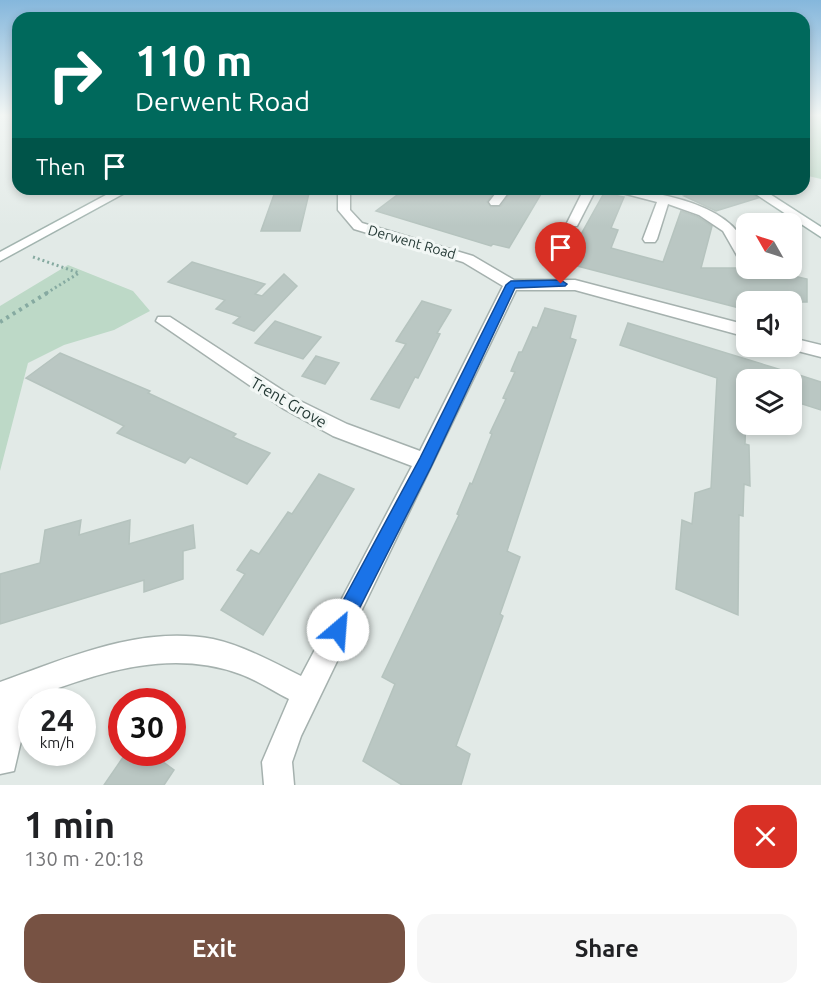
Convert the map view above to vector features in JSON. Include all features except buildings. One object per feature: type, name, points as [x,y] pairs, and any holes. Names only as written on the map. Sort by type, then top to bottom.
[{"type":"street","points":[[0,257],[115,195]]},
{"type":"street","name":"Derwent Road","points":[[343,195],[342,207],[349,220],[358,226],[451,253],[468,260],[511,285]]},
{"type":"street","points":[[495,202],[500,195]]},
{"type":"street","points":[[573,223],[587,195]]},
{"type":"street","points":[[640,195],[697,211],[728,228],[736,242]]},
{"type":"street","points":[[763,195],[821,233]]},
{"type":"street","points":[[650,239],[663,200]]},
{"type":"street","points":[[279,785],[277,762],[288,731],[425,462],[511,285],[575,285],[736,328]]},
{"type":"street","name":"Trent Grove","points":[[164,321],[290,404],[340,430],[425,462]]},
{"type":"street","points":[[802,346],[821,351]]},
{"type":"street","points":[[3,760],[10,693],[122,653],[164,650],[204,651],[243,662],[306,693]]},
{"type":"path","points":[[0,322],[79,273],[12,250]]},
{"type":"green space","points":[[810,153],[821,153],[821,179],[810,176]]},
{"type":"green space","points":[[68,265],[133,291],[150,311],[114,330],[64,345],[28,363],[0,471],[0,306]]},
{"type":"route","points":[[338,630],[425,462],[511,285],[561,284]]}]
